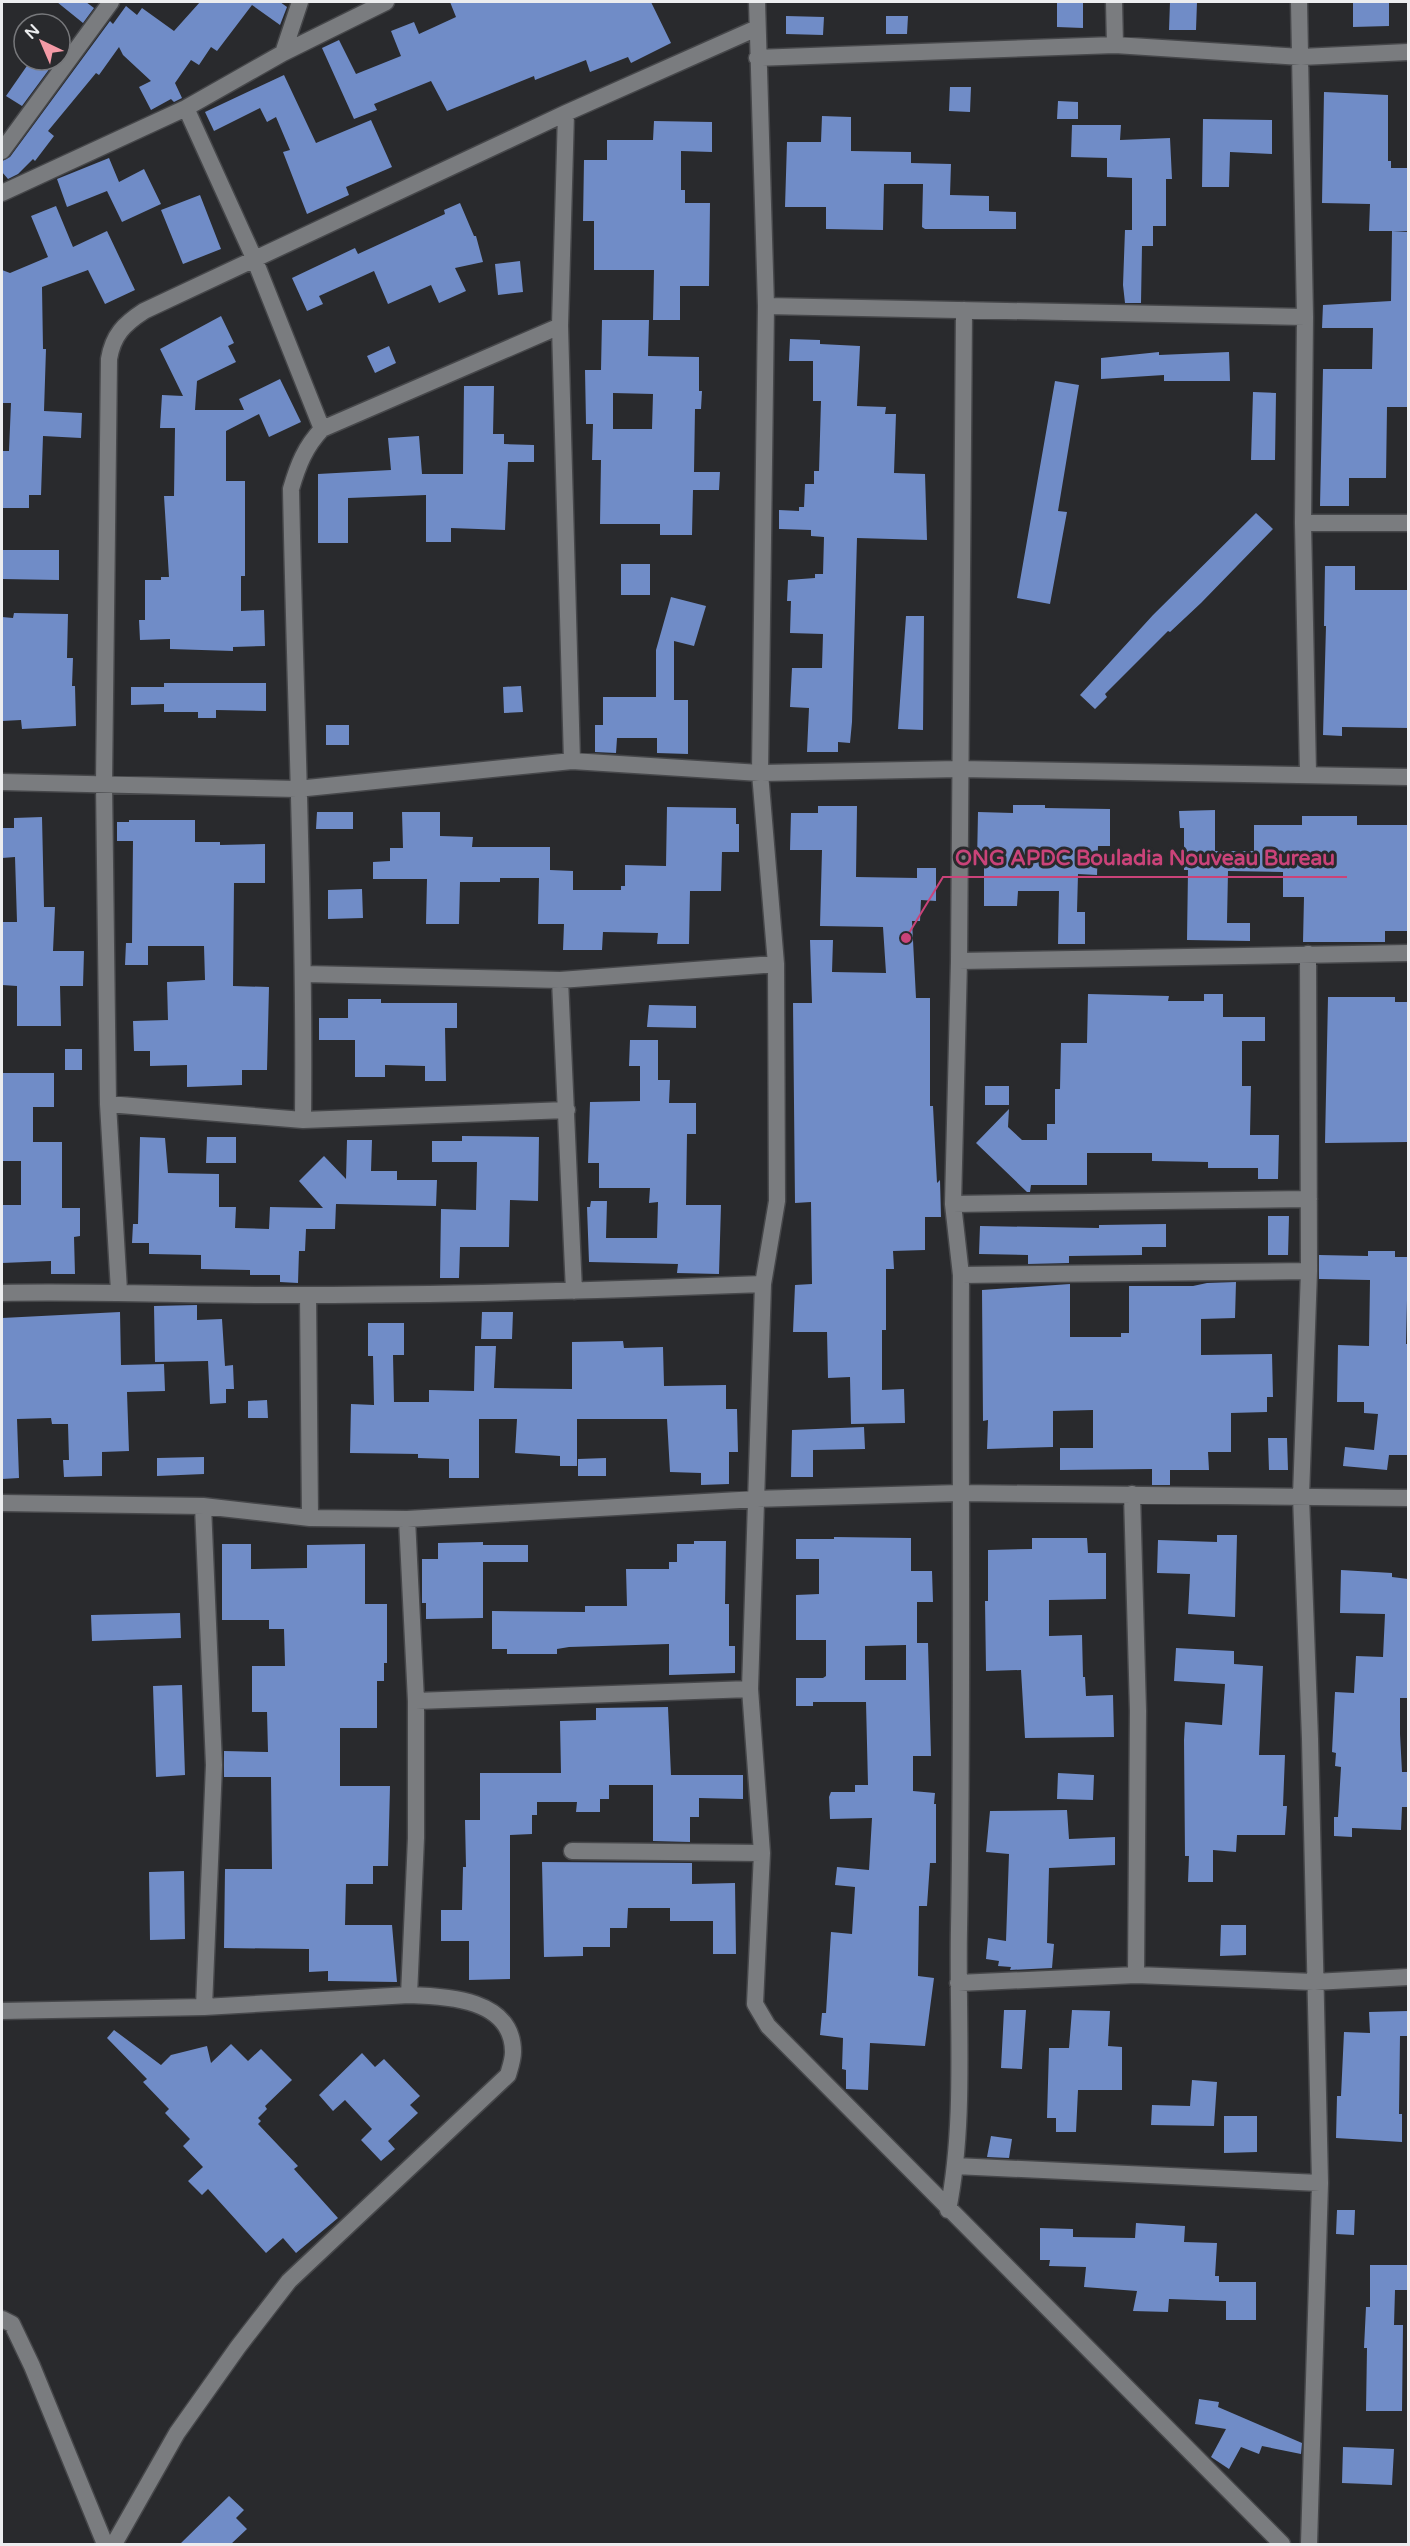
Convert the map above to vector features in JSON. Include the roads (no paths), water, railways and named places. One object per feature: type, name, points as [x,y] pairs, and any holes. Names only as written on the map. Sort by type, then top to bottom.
[{"type":"street","points":[[2,151],[111,2]]},
{"type":"street","points":[[283,53],[300,2]]},
{"type":"street","points":[[2,193],[186,108],[283,53],[386,2]]},
{"type":"street","points":[[757,2],[766,306],[760,773],[776,964],[777,1201],[764,1284],[750,1689],[762,1853],[755,2004],[768,2026],[948,2210],[1282,2544]]},
{"type":"street","points":[[1114,2],[1115,45]]},
{"type":"street","points":[[1299,2],[1305,317],[1303,523],[1308,773]]},
{"type":"street","points":[[118,1291],[108,1104],[104,783],[109,359],[112,342],[125,324],[144,311],[566,113],[757,28]]},
{"type":"street","points":[[758,58],[1115,45],[1301,57],[1408,52]]},
{"type":"street","points":[[186,108],[254,258],[322,429]]},
{"type":"street","points":[[566,113],[560,326],[572,761]]},
{"type":"street","points":[[766,306],[1305,317]]},
{"type":"street","points":[[948,2210],[955,2166],[962,1737],[961,1275],[953,1204],[960,961],[959,769],[964,310]]},
{"type":"street","points":[[303,1120],[305,974],[297,789],[291,489],[298,462],[309,443],[322,429],[560,326]]},
{"type":"street","points":[[1303,523],[1408,523]]},
{"type":"street","points":[[2,782],[297,789],[572,761],[760,773],[959,769],[1308,773],[1408,777]]},
{"type":"street","points":[[960,961],[1408,953]]},
{"type":"street","points":[[1308,954],[1309,1271],[1301,1496],[1310,1739],[1320,2183],[1309,2544]]},
{"type":"street","points":[[305,974],[560,980],[776,964]]},
{"type":"street","points":[[560,980],[574,1291]]},
{"type":"street","points":[[108,1104],[303,1120],[567,1110]]},
{"type":"street","points":[[953,1204],[1309,1199]]},
{"type":"street","points":[[961,1275],[1309,1271]]},
{"type":"street","points":[[2,1293],[118,1291],[308,1295],[574,1291],[764,1284]]},
{"type":"street","points":[[308,1295],[310,1518]]},
{"type":"street","points":[[2,1503],[203,1506],[310,1518],[407,1519],[757,1498],[960,1493],[1408,1497]]},
{"type":"street","points":[[1132,1494],[1138,1711],[1136,1975]]},
{"type":"street","points":[[203,1506],[214,1765],[204,2007]]},
{"type":"street","points":[[407,1519],[416,1701],[416,1838],[409,1995]]},
{"type":"street","points":[[416,1701],[750,1689]]},
{"type":"street","points":[[572,1851],[762,1853]]},
{"type":"street","points":[[958,1983],[1136,1975],[1314,1982],[1408,1977]]},
{"type":"street","points":[[2,2011],[204,2007],[409,1995],[441,1996],[473,2002],[496,2014],[508,2031],[513,2052],[508,2075],[289,2281],[238,2347],[177,2433],[114,2544]]},
{"type":"street","points":[[955,2166],[1320,2183]]},
{"type":"street","points":[[2,2319],[12,2324],[32,2366],[105,2544]]},
{"type":"place","name":"ONG APDC Bouladia Nouveau Bureau","points":[[906,938]]}]
